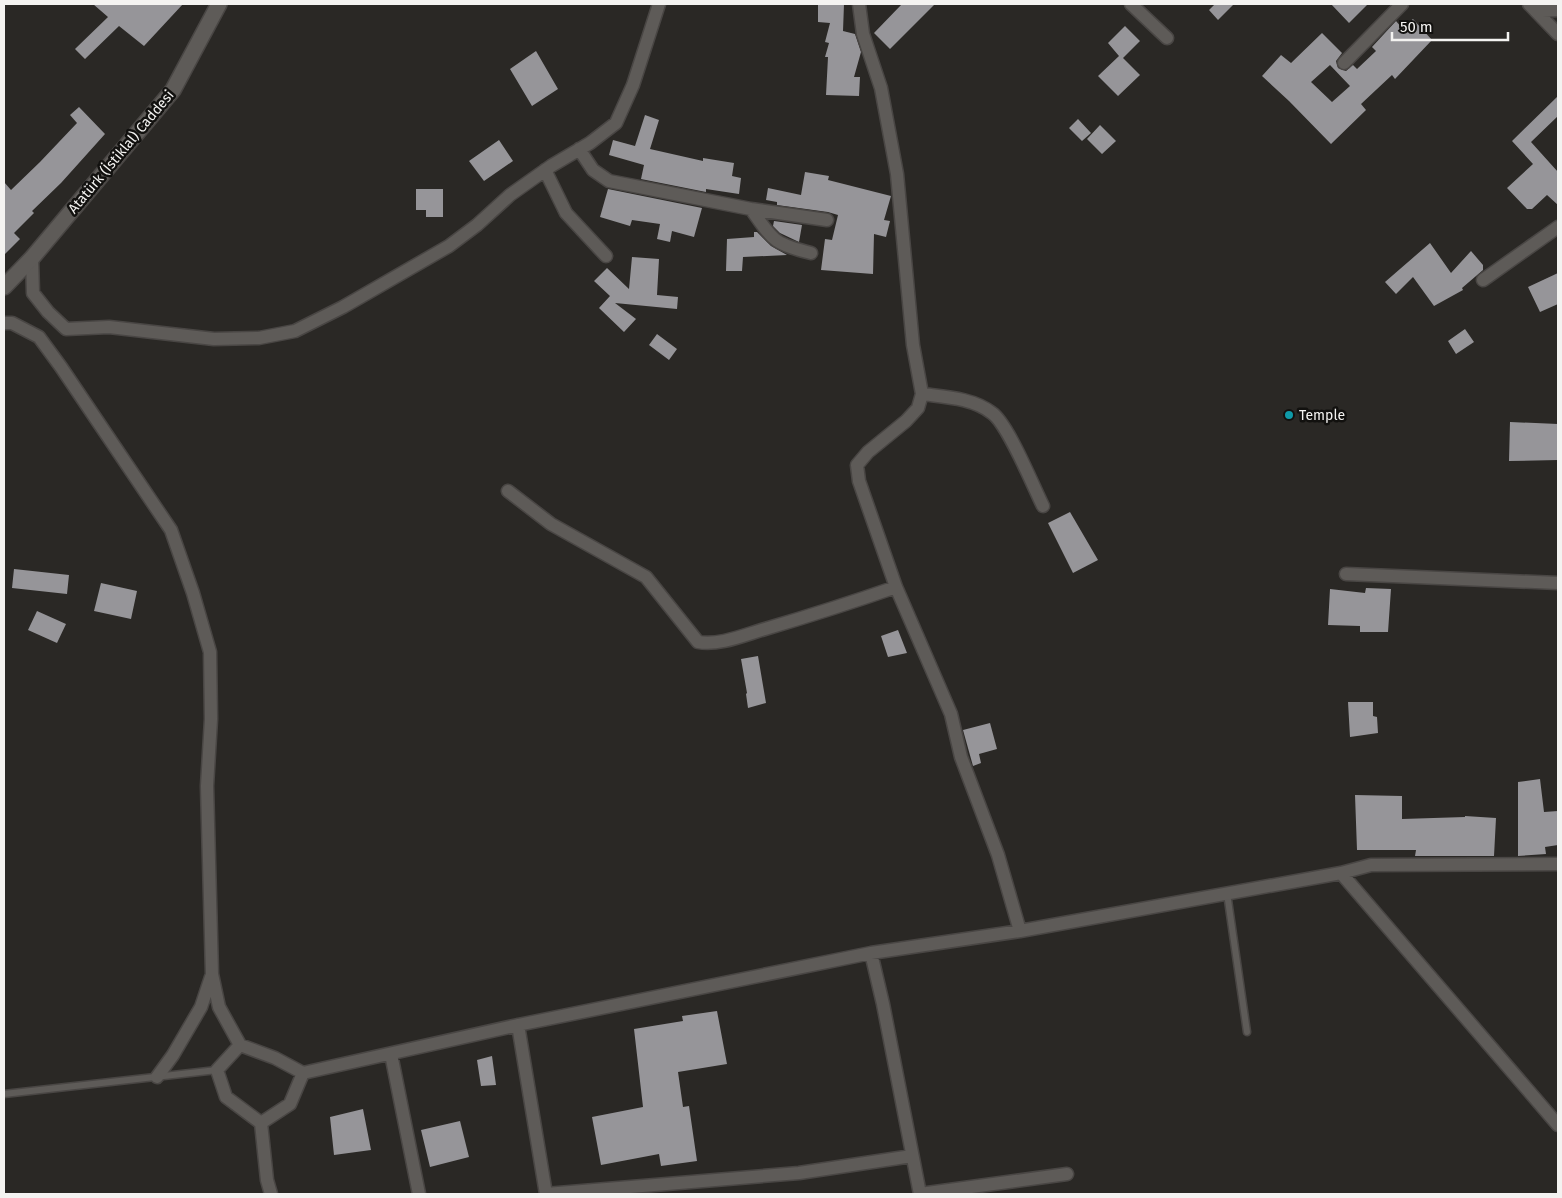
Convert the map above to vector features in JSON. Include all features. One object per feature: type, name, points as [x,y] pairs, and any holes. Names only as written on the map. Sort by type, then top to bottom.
[{"type":"street","name":"Atatürk (İstiklal) Caddesi","points":[[4,287],[32,258],[173,90],[219,4]]},
{"type":"street","points":[[32,258],[33,293],[66,330],[109,326],[214,340],[258,338],[295,331],[343,307],[449,246],[478,225],[510,195],[616,123],[634,85],[659,4]]},
{"type":"street","points":[[859,4],[863,34],[881,88],[897,174],[913,345],[922,394],[918,408],[906,421],[868,452],[857,465],[859,481],[896,587],[951,714],[962,757],[998,855],[1020,931]]},
{"type":"street","points":[[1131,4],[1167,38]]},
{"type":"street","points":[[1344,63],[1402,4]]},
{"type":"street","points":[[1533,7],[1558,10]]},
{"type":"street","points":[[1533,7],[1558,34]]},
{"type":"street","points":[[579,149],[593,170],[609,181],[751,209],[827,220]]},
{"type":"street","points":[[545,170],[566,213],[606,256]]},
{"type":"street","points":[[751,209],[770,237],[785,247],[811,254]]},
{"type":"street","points":[[1483,280],[1558,227]]},
{"type":"street","points":[[4,323],[12,323],[39,336],[170,530],[193,593],[210,652],[207,786],[212,974],[219,1008],[240,1045],[275,1058],[303,1073],[518,1026],[871,953],[1020,931],[1341,873],[1371,865],[1558,864]]},
{"type":"street","points":[[922,394],[973,402],[993,413],[1007,432],[1043,506]]},
{"type":"street","points":[[508,491],[551,524],[646,576],[698,642],[708,644],[742,636],[896,587]]},
{"type":"street","points":[[1346,574],[1558,582]]},
{"type":"street","points":[[1341,873],[1558,1125]]},
{"type":"street","points":[[871,953],[883,1004],[920,1194],[1067,1174]]},
{"type":"street","points":[[157,1077],[173,1055],[202,1007],[212,974]]},
{"type":"street","points":[[518,1026],[546,1194],[799,1173],[912,1156]]},
{"type":"street","points":[[240,1045],[217,1070],[226,1097],[262,1123],[267,1180],[271,1194]]},
{"type":"street","points":[[391,1054],[419,1194]]},
{"type":"street","points":[[262,1123],[290,1104],[303,1073]]},
{"type":"lane","points":[[1226,893],[1247,1032]]},
{"type":"lane","points":[[4,1094],[217,1070]]},
{"type":"building","points":[[93,4],[183,4],[144,46],[119,26],[85,59],[75,49],[108,17]]},
{"type":"building","points":[[818,4],[844,4],[843,31],[855,34],[861,52],[854,77],[860,77],[859,96],[826,95],[828,57],[825,57],[829,43],[825,42],[830,23],[818,22]]},
{"type":"building","points":[[902,4],[935,4],[890,49],[874,33]]},
{"type":"building","points":[[1215,4],[1234,4],[1218,20],[1209,10]]},
{"type":"building","points":[[1331,4],[1368,4],[1349,23]]},
{"type":"building","points":[[1413,19],[1432,40],[1395,79],[1392,75],[1361,104],[1366,110],[1331,144],[1262,76],[1281,55],[1291,63],[1322,33],[1342,53],[1336,61],[1338,68],[1346,71],[1353,65],[1357,69],[1376,51],[1372,47],[1396,21],[1402,28]],"holes":[[[1330,65],[1350,86],[1332,102],[1311,82]]]},
{"type":"building","points":[[1125,26],[1140,41],[1123,58],[1140,75],[1118,96],[1098,76],[1119,56],[1108,43]]},
{"type":"building","points":[[536,51],[558,89],[532,106],[510,69]]},
{"type":"building","points":[[1558,96],[1558,116],[1531,142],[1558,172],[1558,205],[1547,195],[1532,209],[1527,209],[1507,188],[1533,164],[1512,141]]},
{"type":"building","points":[[79,107],[105,134],[61,183],[32,211],[34,213],[14,233],[20,239],[4,255],[4,182],[11,190],[40,162],[77,123],[70,115]]},
{"type":"building","points":[[645,115],[659,120],[650,149],[703,161],[703,158],[734,163],[732,176],[741,178],[739,194],[706,189],[706,192],[641,179],[644,165],[609,155],[613,140],[635,146]]},
{"type":"building","points":[[1078,119],[1091,133],[1082,141],[1069,128]]},
{"type":"building","points":[[1100,125],[1116,141],[1102,154],[1087,139]]},
{"type":"building","points":[[499,140],[513,161],[484,181],[469,161]]},
{"type":"building","points":[[805,172],[829,176],[828,180],[891,196],[884,220],[890,221],[886,237],[874,234],[873,274],[821,270],[825,239],[832,240],[838,215],[777,205],[777,202],[766,200],[768,188],[801,195]]},
{"type":"building","points":[[416,189],[443,189],[443,217],[426,217],[426,210],[416,210]]},
{"type":"building","points":[[608,189],[702,208],[694,237],[672,231],[670,242],[657,239],[660,224],[632,220],[630,226],[600,217]]},
{"type":"building","points":[[774,221],[802,225],[799,242],[780,233],[773,226]]},
{"type":"building","points":[[754,232],[757,232],[771,246],[787,255],[743,257],[742,271],[726,271],[727,239],[754,237]]},
{"type":"building","points":[[1430,243],[1451,273],[1471,251],[1483,265],[1483,270],[1462,288],[1463,290],[1434,306],[1413,277],[1396,294],[1385,282]]},
{"type":"building","points":[[632,257],[659,259],[657,295],[678,297],[677,309],[615,303],[636,319],[624,332],[599,308],[610,296],[594,281],[607,268],[629,289]]},
{"type":"building","points":[[1558,273],[1558,304],[1540,312],[1528,287]]},
{"type":"building","points":[[1465,329],[1474,342],[1456,354],[1448,341]]},
{"type":"building","points":[[657,334],[677,349],[669,360],[649,345]]},
{"type":"building","points":[[1510,422],[1558,424],[1558,460],[1509,461]]},
{"type":"building","points":[[1070,512],[1098,560],[1073,573],[1048,523]]},
{"type":"building","points":[[14,569],[69,575],[67,594],[12,588]]},
{"type":"building","points":[[101,583],[137,591],[131,619],[94,611]]},
{"type":"building","points":[[1366,588],[1391,589],[1388,632],[1360,632],[1360,626],[1328,625],[1330,589],[1365,593]]},
{"type":"building","points":[[37,611],[66,624],[57,643],[28,630]]},
{"type":"building","points":[[898,630],[907,653],[888,657],[881,636]]},
{"type":"building","points":[[758,656],[766,703],[748,708],[741,659]]},
{"type":"building","points":[[1348,702],[1373,702],[1373,716],[1377,717],[1378,733],[1350,737]]},
{"type":"building","points":[[990,723],[997,749],[979,754],[981,763],[973,766],[963,730]]},
{"type":"building","points":[[1540,779],[1544,812],[1558,811],[1558,845],[1545,847],[1546,854],[1518,856],[1518,782]]},
{"type":"building","points":[[1355,795],[1402,796],[1402,819],[1465,816],[1496,818],[1494,856],[1415,856],[1416,850],[1357,850]]},
{"type":"building","points":[[717,1011],[727,1064],[678,1072],[683,1107],[689,1106],[697,1161],[661,1166],[659,1154],[601,1165],[592,1117],[643,1107],[634,1029],[683,1021],[682,1016]]},
{"type":"building","points":[[492,1056],[496,1085],[481,1086],[477,1060]]},
{"type":"building","points":[[363,1109],[371,1150],[334,1155],[330,1117]]},
{"type":"building","points":[[460,1121],[469,1157],[430,1167],[421,1130]]},
{"type":"place","name":"Temple","points":[[1289,415]]}]
